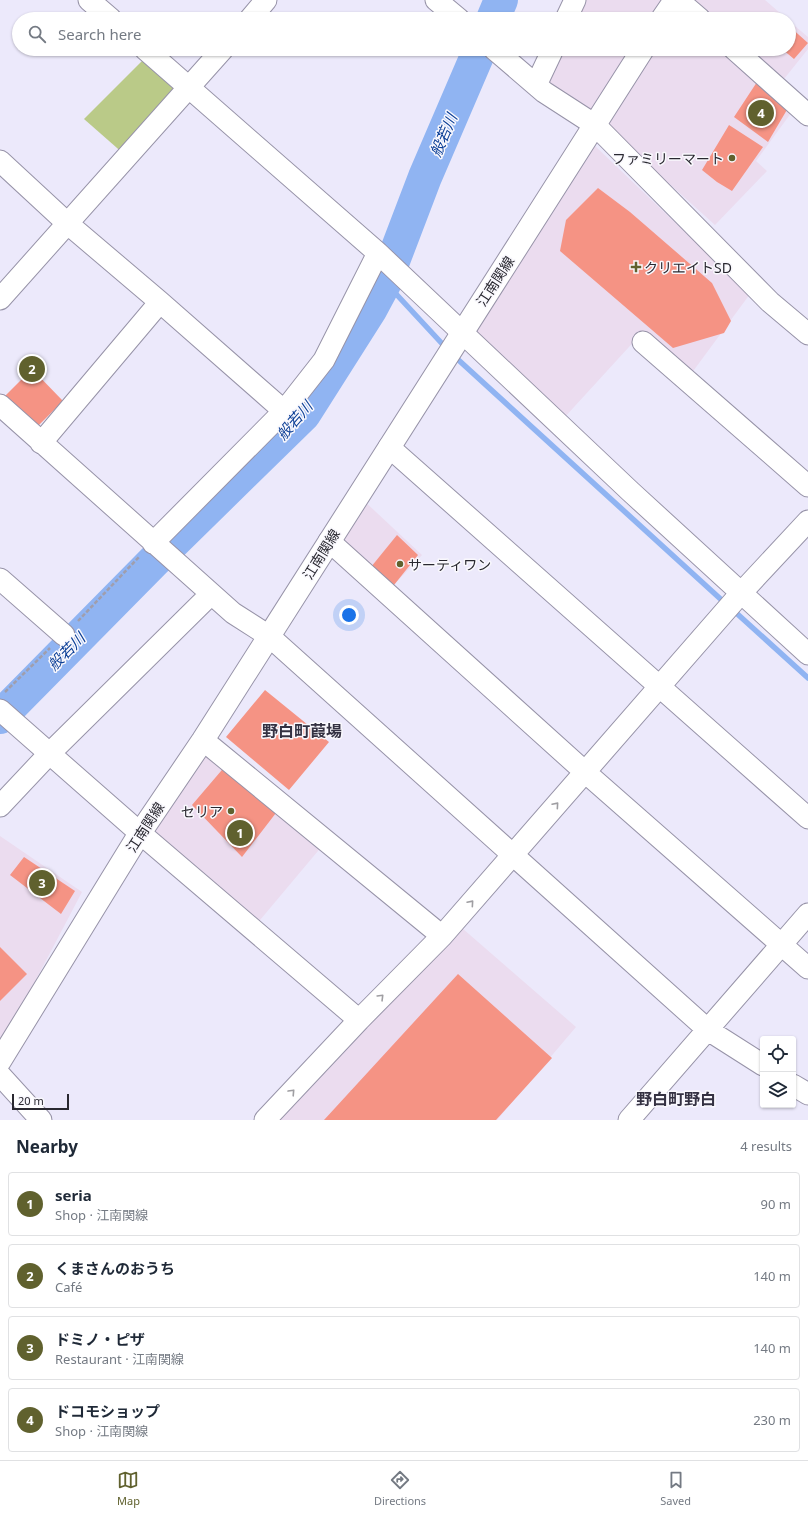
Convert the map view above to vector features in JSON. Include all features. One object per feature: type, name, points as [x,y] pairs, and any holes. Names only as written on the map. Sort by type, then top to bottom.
[{"type":"main road","points":[[667,12],[675,0]]},
{"type":"main road","name":"江南関線","points":[[0,1061],[140,834],[203,740],[639,56]]},
{"type":"street","points":[[90,0],[103,12]]},
{"type":"street","points":[[436,0],[451,12]]},
{"type":"street","points":[[569,12],[575,0]]},
{"type":"street","points":[[678,0],[692,12]]},
{"type":"street","points":[[255,12],[263,1]]},
{"type":"street","points":[[153,56],[378,254],[631,492],[808,654]]},
{"type":"street","points":[[0,299],[218,56]]},
{"type":"street","points":[[502,56],[536,85],[595,125],[770,302],[808,334]]},
{"type":"street","points":[[536,85],[549,56]]},
{"type":"street","points":[[742,56],[808,115]]},
{"type":"street","points":[[0,162],[67,223],[284,411]]},
{"type":"street","points":[[153,542],[284,411],[324,360],[378,254]]},
{"type":"street","points":[[41,443],[160,302]]},
{"type":"street","points":[[643,342],[808,486]]},
{"type":"street","points":[[0,405],[233,613],[268,636],[708,1030],[760,1063]]},
{"type":"street","points":[[389,447],[808,818]]},
{"type":"street","points":[[265,1120],[359,1020],[442,936],[741,593],[808,522]]},
{"type":"street","points":[[329,541],[585,772],[808,968]]},
{"type":"street","points":[[0,578],[64,635]]},
{"type":"street","points":[[0,806],[49,754],[211,594]]},
{"type":"street","points":[[0,710],[140,834],[359,1020]]},
{"type":"street","points":[[203,740],[442,936]]},
{"type":"street","points":[[629,1120],[808,914]]},
{"type":"street","points":[[0,1075],[41,1120]]},
{"type":"street","points":[[796,1087],[808,1094]]},
{"type":"shaded area","points":[[581,0],[665,0],[657,12],[575,12]]},
{"type":"shaded area","points":[[686,0],[765,0],[779,12],[699,12]]},
{"type":"shaded area","points":[[796,27],[808,37],[808,49],[780,84],[749,56],[796,56]]},
{"type":"shaded area","points":[[556,56],[630,56],[592,116],[543,84]]},
{"type":"shaded area","points":[[648,56],[733,56],[794,109],[756,161],[767,171],[715,225],[602,123]]},
{"type":"shaded area","points":[[594,145],[750,294],[691,374],[639,336],[564,418],[469,332]]},
{"type":"shaded area","points":[[361,498],[422,555],[390,589],[336,540]]},
{"type":"shaded area","points":[[204,746],[323,845],[255,926],[146,833]]},
{"type":"shaded area","points":[[0,836],[82,892],[0,1048]]},
{"type":"shaded area","points":[[462,928],[576,1027],[497,1120],[277,1120]]},
{"type":"green space","points":[[143,60],[178,93],[125,155],[84,119]]},
{"type":"building","points":[[796,32],[808,43],[794,59],[790,56],[796,56]]},
{"type":"building","points":[[757,82],[788,108],[768,142],[734,117]]},
{"type":"building","name":"ファミリーマート","points":[[729,125],[763,147],[732,191],[717,182],[702,170]]},
{"type":"building","name":"クリエイトSD","points":[[598,188],[630,212],[712,283],[731,321],[724,333],[673,348],[560,251],[566,220]]},
{"type":"building","points":[[32,369],[63,401],[36,428],[5,396]]},
{"type":"building","points":[[397,535],[418,555],[394,585],[371,567]]},
{"type":"building","points":[[265,690],[329,742],[289,790],[226,737]]},
{"type":"building","points":[[227,764],[279,809],[242,857],[192,805]]},
{"type":"building","points":[[24,857],[75,891],[61,914],[10,875]]},
{"type":"building","points":[[0,947],[27,974],[0,1001]]},
{"type":"building","points":[[458,974],[552,1058],[496,1120],[324,1120]]},
{"type":"waterway","name":"般若川","points":[[496,12],[501,0]]},
{"type":"waterway","name":"般若川","points":[[0,717],[154,561],[304,414],[370,310],[385,282],[425,177],[477,56]]},
{"type":"waterway","points":[[385,282],[447,349]]},
{"type":"waterway","points":[[453,355],[726,604]]},
{"type":"waterway","points":[[733,610],[808,678]]},
{"type":"place","name":"ドコモショップ","points":[[761,113]]},
{"type":"place","name":"ファミリーマート","points":[[732,158]]},
{"type":"place","name":"クリエイトSD","points":[[636,267]]},
{"type":"place","name":"くまさんのおうち","points":[[32,369]]},
{"type":"place","name":"サーティワン","points":[[400,564]]},
{"type":"place","name":"セリア","points":[[231,811]]},
{"type":"place","name":"seria","points":[[240,833]]},
{"type":"place","name":"ドミノ・ピザ","points":[[42,883]]},
{"type":"district","name":"野白町葭場","points":[[302,731]]},
{"type":"district","name":"野白町野白","points":[[676,1099]]}]
